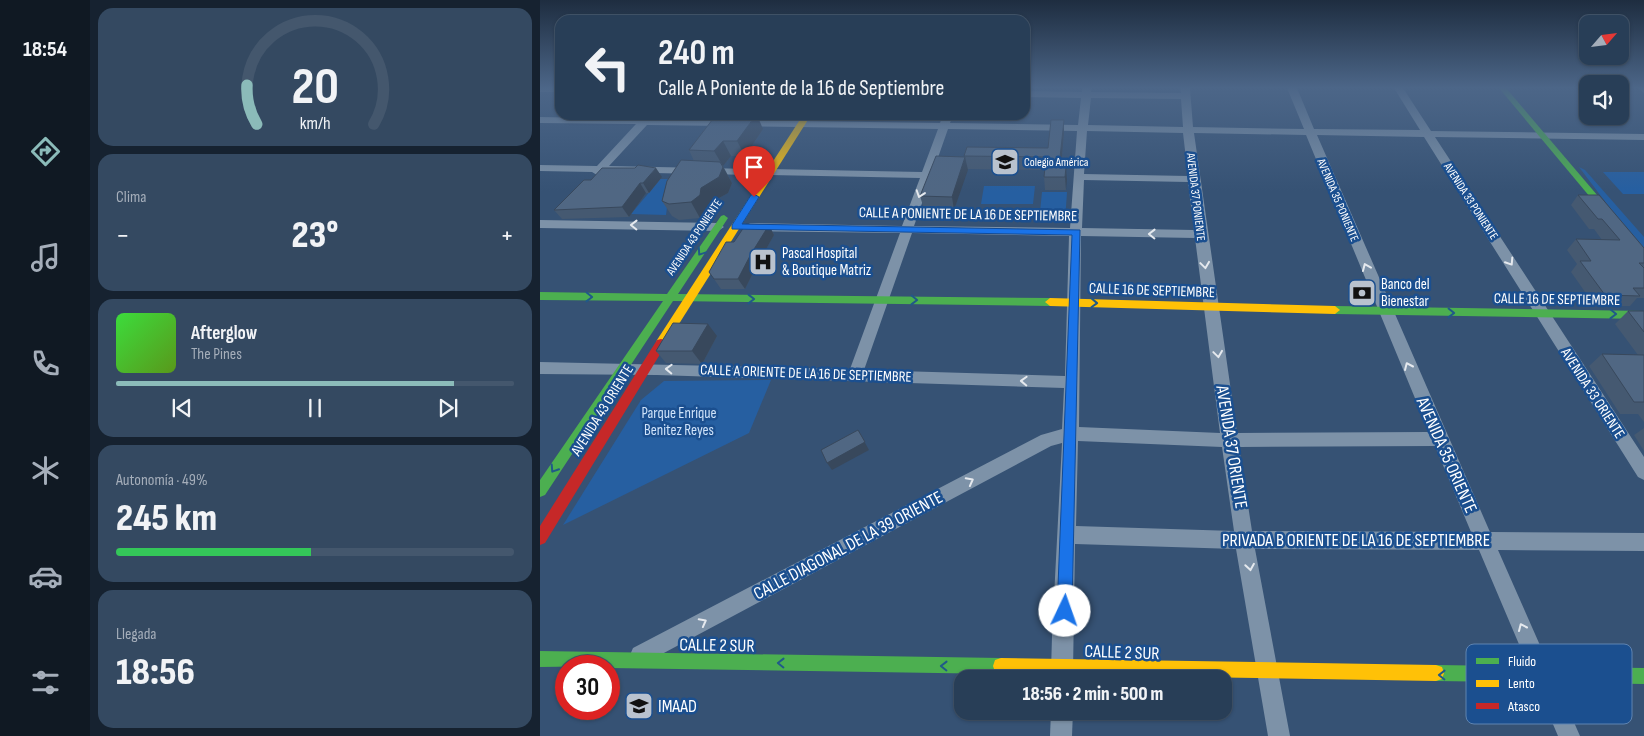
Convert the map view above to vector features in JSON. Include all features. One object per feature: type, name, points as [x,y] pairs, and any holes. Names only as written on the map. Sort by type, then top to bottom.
[{"type":"street","points":[[587,183],[643,122]]},
{"type":"street","points":[[774,140],[786,122]]},
{"type":"street","name":"AVENIDA 43 PONIENTE","points":[[690,299],[802,122]]},
{"type":"street","points":[[855,374],[884,299],[926,175],[946,122]]},
{"type":"street","points":[[982,122],[1082,129],[1644,137]]},
{"type":"street","points":[[1062,670],[1068,535],[1073,302],[1083,122]]},
{"type":"street","name":"AVENIDA 37 PONIENTE","points":[[1188,122],[1211,306]]},
{"type":"street","name":"AVENIDA 35 PONIENTE","points":[[1306,122],[1385,312]]},
{"type":"street","name":"AVENIDA 33 PONIENTE","points":[[1420,122],[1543,314]]},
{"type":"street","points":[[1532,122],[1644,256]]},
{"type":"street","points":[[1545,122],[1570,149]]},
{"type":"street","points":[[540,168],[756,168]]},
{"type":"street","points":[[743,187],[756,168]]},
{"type":"street","points":[[770,172],[926,175]]},
{"type":"street","points":[[1080,177],[1194,179]]},
{"type":"street","points":[[542,227],[560,210]]},
{"type":"street","name":"AVENIDA 43 PONIENTE","points":[[669,298],[728,211]]},
{"type":"street","points":[[542,227],[718,226]]},
{"type":"street","name":"CALLE A PONIENTE DE LA 16 DE SEPTIEMBRE","points":[[735,227],[1201,234]]},
{"type":"street","name":"CALLE 16 DE SEPTIEMBRE","points":[[540,296],[1073,302],[1385,312],[1644,315]]},
{"type":"street","name":"AVENIDA 43 ORIENTE","points":[[540,491],[669,298]]},
{"type":"street","name":"AVENIDA 43 ORIENTE","points":[[540,538],[690,299]]},
{"type":"street","name":"AVENIDA 37 ORIENTE","points":[[1211,306],[1229,440],[1266,672],[1280,736]]},
{"type":"street","name":"AVENIDA 35 ORIENTE","points":[[1385,312],[1529,644]]},
{"type":"street","name":"AVENIDA 33 ORIENTE","points":[[1543,314],[1644,472]]},
{"type":"street","name":"CALLE A ORIENTE DE LA 16 DE SEPTIEMBRE","points":[[540,368],[621,368],[855,374],[1072,382]]},
{"type":"street","name":"CALLE DIAGONAL DE LA 39 ORIENTE","points":[[629,661],[1047,440],[1069,434],[1229,440],[1440,439]]},
{"type":"street","name":"PRIVADA B ORIENTE DE LA 16 DE SEPTIEMBRE","points":[[1068,535],[1246,540],[1644,542]]},
{"type":"street","name":"CALLE 2 SUR","points":[[540,659],[954,670]]},
{"type":"street","name":"CALLE 2 SUR","points":[[1232,672],[1466,675]]},
{"type":"street","points":[[1061,736],[1062,720]]},
{"type":"street","name":"AVENIDA 35 ORIENTE","points":[[1564,724],[1569,736]]},
{"type":"green space","points":[[1579,167],[1585,170],[1644,237],[1644,253]]},
{"type":"green space","points":[[1603,172],[1644,172],[1644,194],[1623,194]]},
{"type":"green space","points":[[652,179],[687,179],[668,200],[666,215],[631,214],[652,189]]},
{"type":"green space","points":[[984,186],[1035,186],[1033,204],[981,204]]},
{"type":"green space","points":[[1042,192],[1067,192],[1065,222],[1039,222]]},
{"type":"green space","name":"Parque Enrique Benitez Reyes","points":[[771,380],[749,433],[563,525],[641,400],[664,381]]},
{"type":"building","points":[[710,122],[751,122],[737,141],[723,141],[714,151],[689,150]]},
{"type":"building","points":[[1051,122],[1064,122],[1059,167],[1066,167],[1065,177],[1044,177],[1046,157],[964,156],[967,147],[1048,148]]},
{"type":"building","points":[[936,156],[965,157],[952,197],[920,196]]},
{"type":"building","points":[[681,160],[720,162],[723,167],[719,177],[701,188],[700,195],[691,202],[669,204],[662,201],[667,181]]},
{"type":"building","points":[[638,165],[656,168],[643,183],[640,183],[622,207],[554,210],[584,180],[591,180],[602,168],[635,168]]},
{"type":"building","points":[[1578,195],[1599,195],[1644,248],[1644,263],[1639,263],[1644,268],[1644,288],[1633,288],[1640,296],[1605,295],[1580,261],[1591,261],[1576,239],[1620,240],[1602,219],[1598,219]]},
{"type":"building","points":[[746,224],[769,225],[738,279],[714,279],[709,272],[726,242],[734,242]]},
{"type":"building","points":[[1628,311],[1644,311],[1644,332]]},
{"type":"building","points":[[673,323],[708,324],[692,351],[656,351]]},
{"type":"building","points":[[1602,354],[1644,355],[1644,402],[1634,402]]},
{"type":"building","points":[[858,430],[865,442],[827,463],[821,450]]},
{"type":"traffic: fast","points":[[1531,122],[1644,256]]},
{"type":"traffic: fast","points":[[540,491],[724,218]]},
{"type":"traffic: fast","points":[[540,296],[1050,302]]},
{"type":"traffic: fast","points":[[1335,310],[1644,315]]},
{"type":"traffic: fast","points":[[540,659],[1001,666]]},
{"type":"traffic: fast","points":[[1436,673],[1466,673]]},
{"type":"traffic: fast","points":[[1632,676],[1644,676]]},
{"type":"traffic: slow","points":[[661,343],[802,122]]},
{"type":"traffic: slow","points":[[1050,302],[1335,310]]},
{"type":"traffic: slow","points":[[1001,666],[1436,673]]},
{"type":"traffic: jam","points":[[540,538],[661,343]]},
{"type":"place","name":"Colegio América","points":[[1005,162]]},
{"type":"place","name":"Pascal Hospital & Boutique Matriz","points":[[763,262]]},
{"type":"place","name":"Banco del Bienestar","points":[[1362,293]]},
{"type":"place","name":"IMAAD","points":[[639,706]]},
{"type":"route","points":[[754,197],[735,227],[1077,232],[1073,302],[1065,611]]}]
